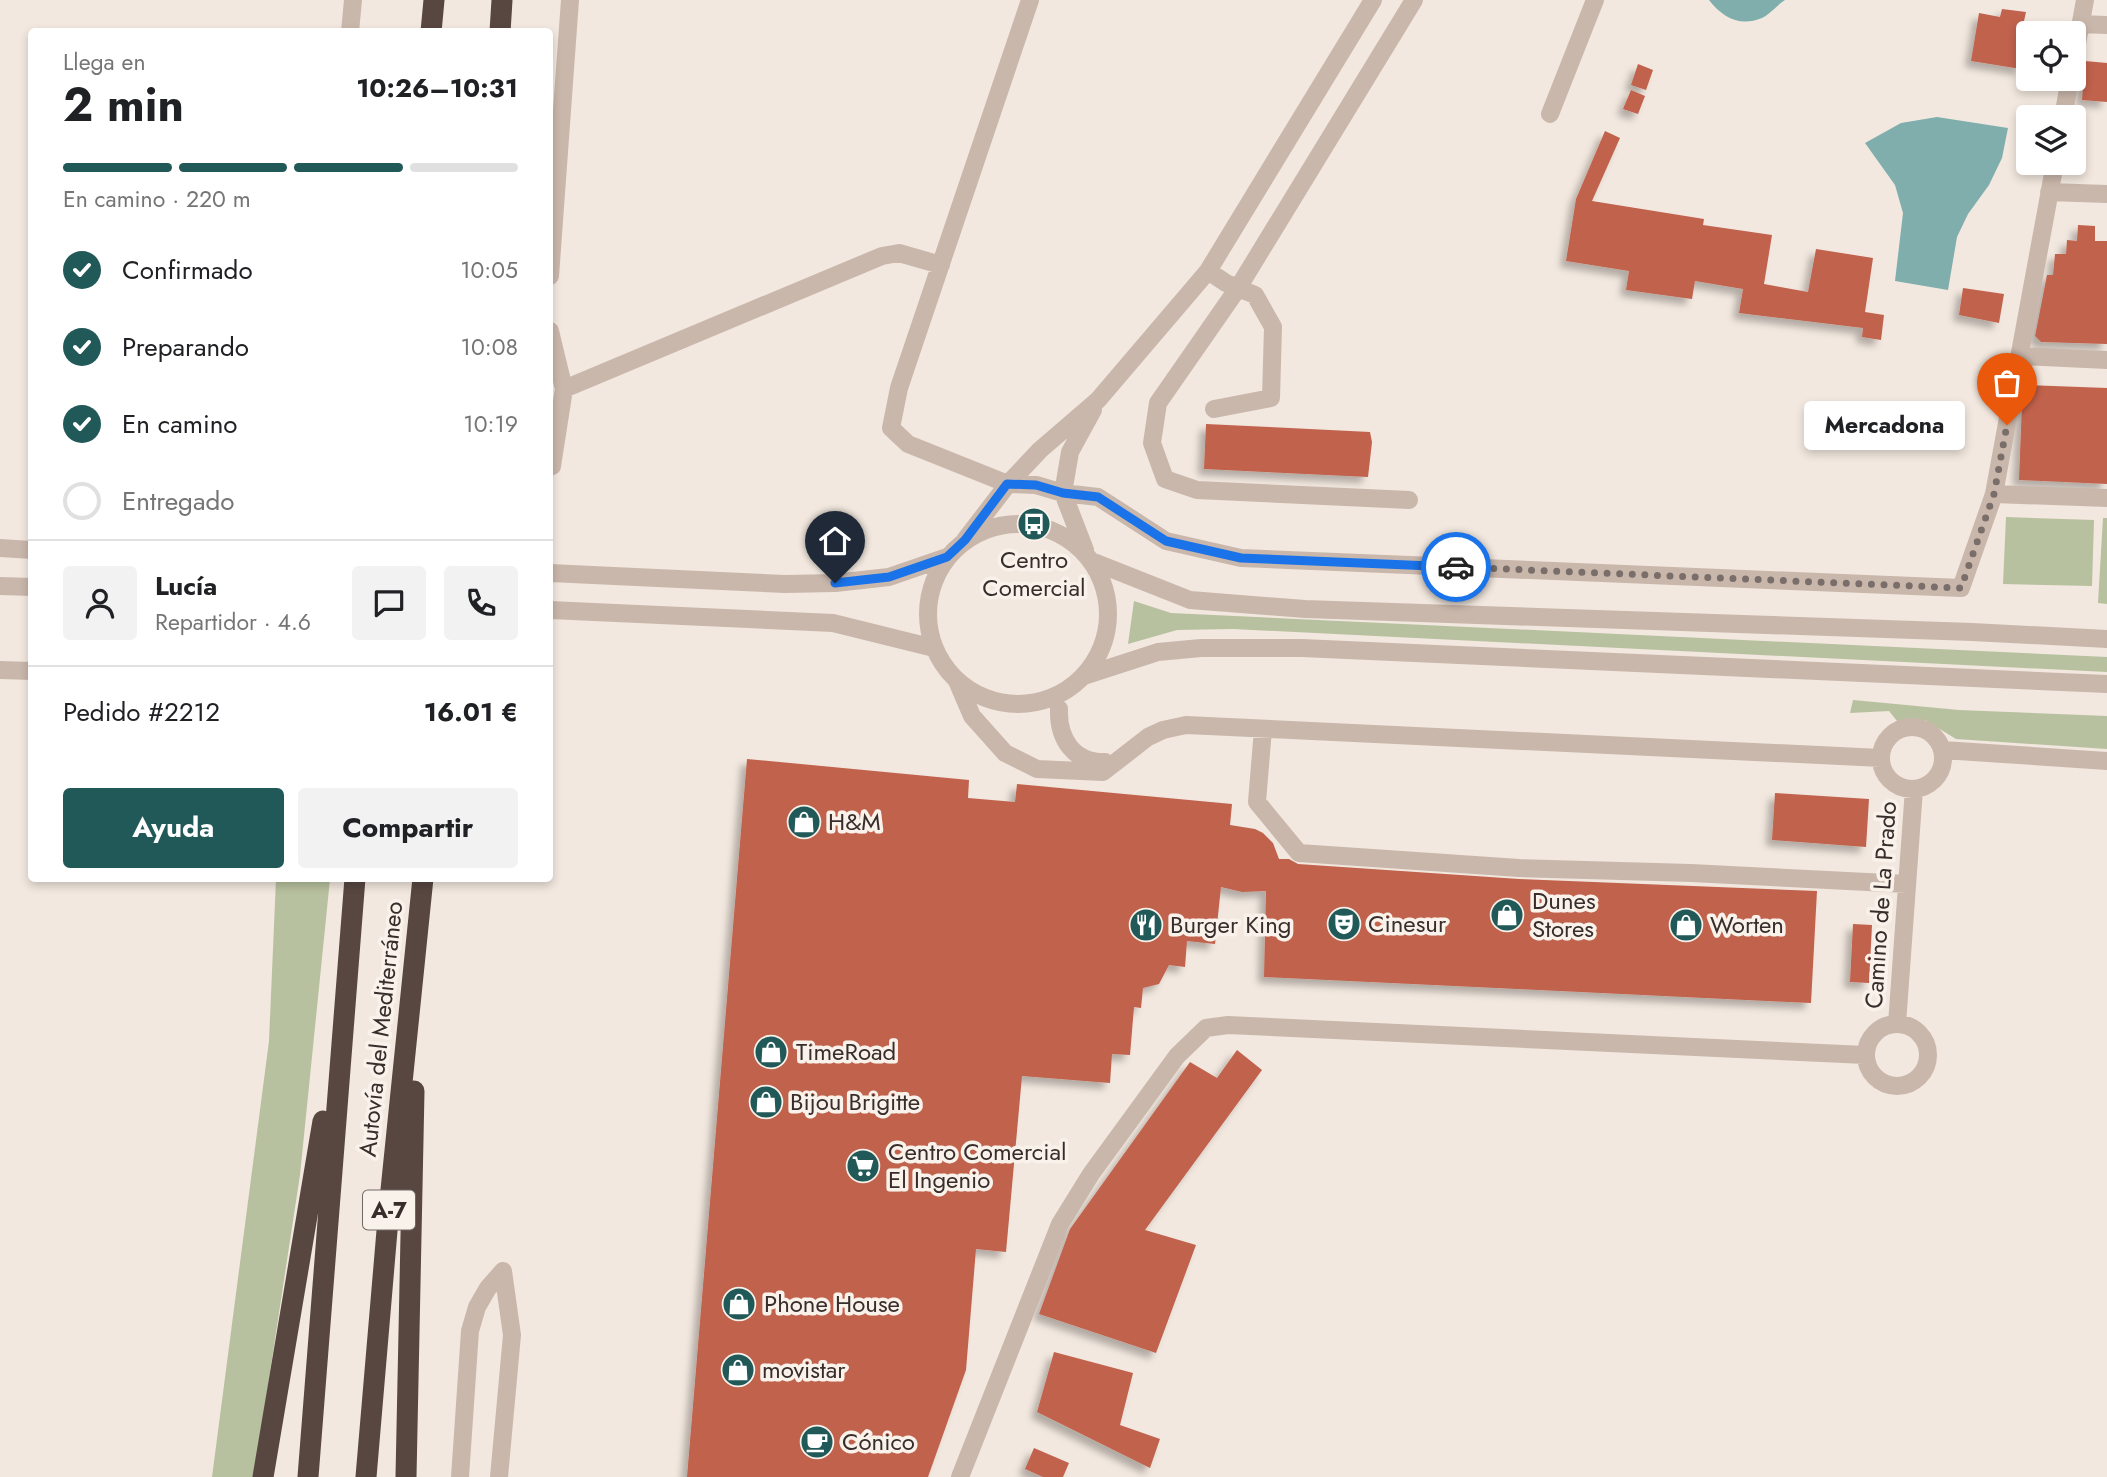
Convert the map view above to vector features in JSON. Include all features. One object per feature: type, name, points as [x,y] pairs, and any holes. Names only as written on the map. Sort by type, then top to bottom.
[{"type":"highway","points":[[431,28],[434,0]]},
{"type":"highway","points":[[500,28],[502,0]]},
{"type":"highway","name":"Autovía del Mediterráneo","points":[[308,1477],[355,882]]},
{"type":"highway","name":"Autovía del Mediterráneo","points":[[366,1477],[388,1219],[423,882]]},
{"type":"highway","points":[[406,1477],[418,944]]},
{"type":"highway","points":[[263,1477],[346,984]]},
{"type":"street","points":[[350,28],[353,0]]},
{"type":"street","points":[[553,235],[570,0]]},
{"type":"street","points":[[1030,0],[899,388],[891,428],[908,444],[1007,484],[1036,485],[1063,493],[1098,497],[1166,541],[1241,558],[1961,588],[1994,494],[2053,175]]},
{"type":"street","points":[[1373,0],[1208,271],[1098,400],[1040,450],[1007,484],[938,571],[928,605],[929,630],[934,648],[957,681],[972,716],[1005,753],[1037,769],[1103,772],[1148,737],[1186,725],[1881,758]]},
{"type":"street","points":[[1409,500],[1197,490],[1165,479],[1152,443],[1158,403],[1238,288],[1414,0]]},
{"type":"street","points":[[1550,114],[1595,0]]},
{"type":"street","points":[[2081,21],[2085,0]]},
{"type":"street","points":[[2086,24],[2107,24]]},
{"type":"street","points":[[2049,192],[2107,194]]},
{"type":"street","points":[[564,389],[882,256],[900,253],[942,265]]},
{"type":"street","points":[[1208,271],[1255,295],[1273,327],[1271,398],[1214,409]]},
{"type":"street","points":[[553,343],[564,389],[553,460]]},
{"type":"street","points":[[2020,356],[2107,360]]},
{"type":"street","points":[[957,681],[974,693],[1010,704],[1045,700],[1064,692],[1084,676],[1097,659],[1108,627],[1108,597],[1063,493],[1070,452],[1098,400]]},
{"type":"street","points":[[1994,494],[2107,498]]},
{"type":"street","points":[[965,540],[998,525],[1034,524],[1063,534],[1090,558],[1190,600],[1305,609],[2107,639]]},
{"type":"street","points":[[0,548],[28,550]]},
{"type":"street","points":[[553,573],[785,584],[835,583],[889,577],[947,557]]},
{"type":"street","points":[[0,586],[28,587]]},
{"type":"street","points":[[553,610],[833,623],[934,648]]},
{"type":"street","points":[[1084,676],[1158,652],[1202,648],[1302,648],[2107,684]]},
{"type":"street","points":[[0,670],[28,671]]},
{"type":"street","points":[[1059,709],[1058,724],[1066,744],[1076,754],[1091,763],[1105,762],[1125,755]]},
{"type":"street","points":[[1916,726],[1928,730],[1937,737],[1942,750],[1944,761],[1935,779],[1920,789],[1897,786],[1889,779],[1881,764],[1885,741],[1893,732],[1905,727],[1916,726]]},
{"type":"street","points":[[1263,729],[1257,802],[1299,853],[1519,868],[1702,873],[1907,884]]},
{"type":"street","points":[[1942,750],[2107,761]]},
{"type":"street","name":"Camino de La Prado","points":[[1897,1024],[1914,789]]},
{"type":"street","points":[[1889,1024],[1897,1024],[1913,1028],[1921,1035],[1927,1048],[1928,1059],[1920,1077],[1904,1086],[1893,1087],[1883,1084],[1871,1075],[1865,1055],[1870,1038],[1878,1030],[1889,1024]]},
{"type":"street","points":[[960,1477],[1060,1224],[1091,1174],[1177,1056],[1206,1028],[1242,1026],[1865,1055]]},
{"type":"street","points":[[460,1477],[470,1331],[477,1307],[503,1270],[512,1335],[499,1477]]},
{"type":"green space","points":[[2006,517],[2094,520],[2092,586],[2003,584]]},
{"type":"green space","points":[[2103,518],[2107,518],[2107,604],[2098,603]]},
{"type":"green space","points":[[1134,601],[1171,613],[2107,657],[2107,672],[1233,629],[1177,630],[1128,644]]},
{"type":"green space","points":[[1853,700],[1959,710],[2107,716],[2107,749],[1956,739],[1925,720],[1897,721],[1889,711],[1850,713]]},
{"type":"green space","points":[[276,882],[330,882],[300,1175],[254,1477],[212,1477],[269,1041]]},
{"type":"water","points":[[1709,0],[1785,0],[1762,18],[1746,22],[1726,16]]},
{"type":"water","points":[[1937,117],[2008,128],[2002,158],[1957,237],[1948,290],[1895,281],[1903,213],[1895,185],[1865,143],[1901,123]]},
{"type":"building","points":[[2002,9],[2026,12],[2024,21],[2016,21],[2016,68],[1971,61],[1979,13],[2000,17]]},
{"type":"building","points":[[2086,61],[2107,63],[2107,102],[2082,100],[2083,91],[2086,91]]},
{"type":"building","points":[[1638,64],[1653,70],[1646,90],[1631,85]]},
{"type":"building","points":[[1631,90],[1645,96],[1638,114],[1623,109]]},
{"type":"building","points":[[1605,131],[1620,138],[1592,201],[1704,219],[1703,225],[1772,235],[1764,284],[1808,292],[1816,249],[1873,258],[1865,312],[1884,315],[1881,340],[1862,337],[1863,328],[1739,313],[1743,289],[1695,281],[1692,299],[1626,290],[1629,271],[1566,261],[1576,199]]},
{"type":"building","points":[[2078,225],[2095,226],[2095,241],[2107,241],[2107,344],[2041,342],[2035,336],[2047,275],[2053,275],[2055,254],[2066,254],[2067,240],[2077,241]]},
{"type":"building","points":[[1963,288],[2004,294],[1999,323],[1959,315]]},
{"type":"building","points":[[2026,385],[2107,388],[2107,484],[2019,480],[2022,403]]},
{"type":"building","points":[[1206,424],[1370,432],[1372,442],[1368,477],[1204,469]]},
{"type":"building","name":"Centro Comercial El Ingenio","points":[[747,759],[969,780],[968,798],[1015,802],[1017,784],[1232,804],[1230,825],[1263,833],[1273,843],[1279,859],[1289,859],[1298,864],[1519,879],[1817,891],[1811,1003],[1264,977],[1266,891],[1242,892],[1221,887],[1215,944],[1187,941],[1185,967],[1169,965],[1159,984],[1143,988],[1141,1008],[1134,1007],[1130,1055],[1112,1054],[1110,1083],[1022,1076],[1006,1252],[976,1249],[966,1370],[928,1477],[687,1477]]},
{"type":"building","points":[[1775,793],[1869,799],[1866,847],[1772,840]]},
{"type":"building","points":[[1853,924],[1872,925],[1869,983],[1850,982]]},
{"type":"building","points":[[1237,1050],[1262,1070],[1145,1230],[1196,1245],[1156,1353],[1039,1314],[1070,1229],[1190,1062],[1217,1078]]},
{"type":"building","points":[[1054,1352],[1133,1373],[1120,1425],[1160,1439],[1150,1468],[1037,1412]]},
{"type":"building","points":[[1034,1448],[1069,1463],[1063,1477],[1043,1477],[1025,1469]]},
{"type":"way so far","points":[[1456,567],[1961,588],[1994,494],[2007,425]]},
{"type":"place","name":"Mercadona","points":[[2007,425]]},
{"type":"place","name":"Centro Comercial","points":[[1034,524]]},
{"type":"place","name":"H&M","points":[[804,822]]},
{"type":"place","name":"Dunes Stores","points":[[1507,915]]},
{"type":"place","name":"Cinesur","points":[[1344,924]]},
{"type":"place","name":"Burger King","points":[[1146,925]]},
{"type":"place","name":"Worten","points":[[1686,925]]},
{"type":"place","name":"TimeRoad","points":[[771,1052]]},
{"type":"place","name":"Bijou Brigitte","points":[[766,1102]]},
{"type":"place","name":"Centro Comercial El Ingenio","points":[[863,1166]]},
{"type":"place","name":"Phone House","points":[[739,1304]]},
{"type":"place","name":"movistar","points":[[738,1370]]},
{"type":"place","name":"Cónico","points":[[817,1442]]},
{"type":"route","points":[[835,583],[889,577],[947,557],[965,540],[1007,484],[1036,485],[1063,493],[1098,497],[1166,541],[1241,558],[1456,567]]}]
